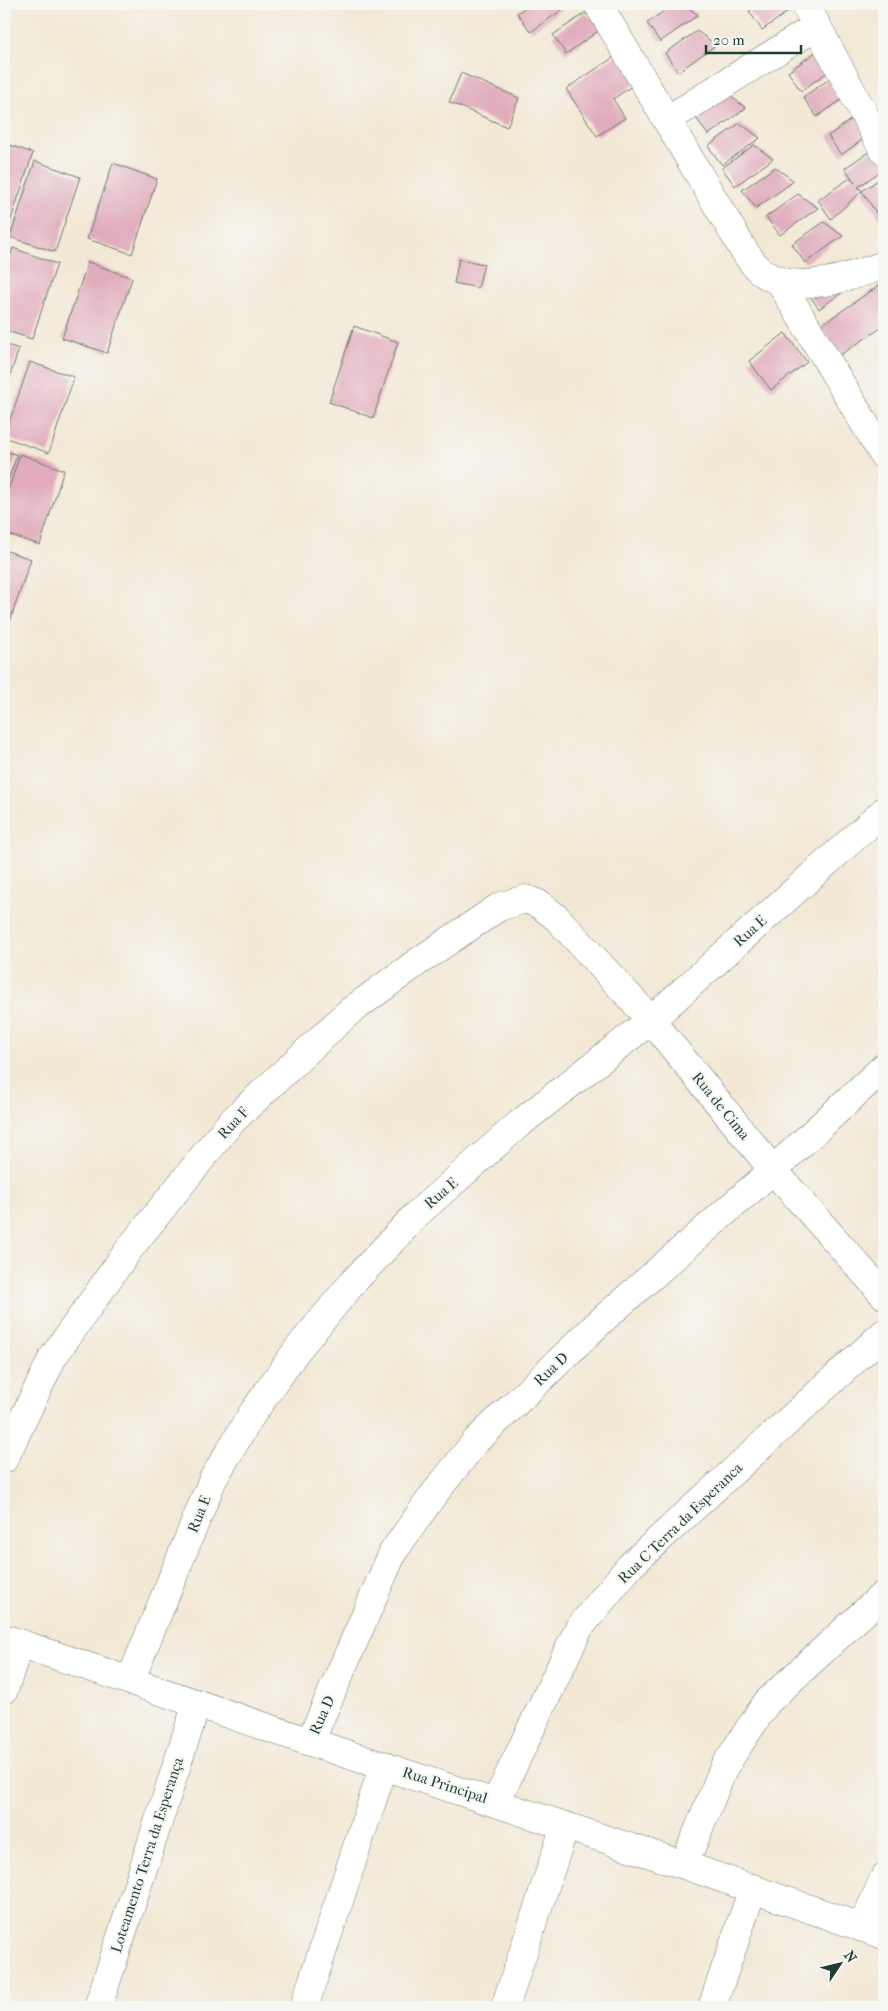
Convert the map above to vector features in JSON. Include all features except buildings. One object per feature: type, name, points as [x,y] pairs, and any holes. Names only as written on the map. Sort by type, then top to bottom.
[{"type":"street","points":[[598,4],[743,249],[762,272],[780,282],[805,285],[855,275],[884,265]]},
{"type":"street","points":[[667,120],[811,15],[884,152]]},
{"type":"street","points":[[780,282],[884,456]]},
{"type":"street","name":"Rua E","points":[[130,1680],[213,1479],[252,1414],[296,1350],[354,1281],[418,1214],[519,1124],[651,1020],[884,811]]},
{"type":"street","name":"Rua F","points":[[4,1459],[53,1357],[130,1248],[230,1123],[349,1012],[419,961],[499,907],[525,899],[539,904],[557,918]]},
{"type":"street","name":"Rua de Cima","points":[[557,918],[651,1020],[773,1170],[884,1295]]},
{"type":"street","name":"Rua D","points":[[310,1742],[393,1552],[434,1494],[476,1441],[602,1320],[773,1170],[884,1067]]},
{"type":"street","name":"Rua C Terra da Esperanca","points":[[496,1802],[541,1704],[579,1628],[630,1566],[884,1333]]},
{"type":"street","points":[[684,1865],[724,1767],[767,1702],[884,1594]]},
{"type":"street","points":[[4,1690],[12,1641]]},
{"type":"street","name":"Rua Principal","points":[[12,1641],[310,1742],[684,1865],[873,1932]]},
{"type":"street","name":"Loteamento Terra da Esperança","points":[[98,2007],[197,1703]]},
{"type":"street","points":[[304,2007],[384,1765]]},
{"type":"street","points":[[505,2007],[565,1826]]},
{"type":"street","points":[[873,1932],[884,1878]]},
{"type":"street","points":[[712,2007],[752,1888]]}]
